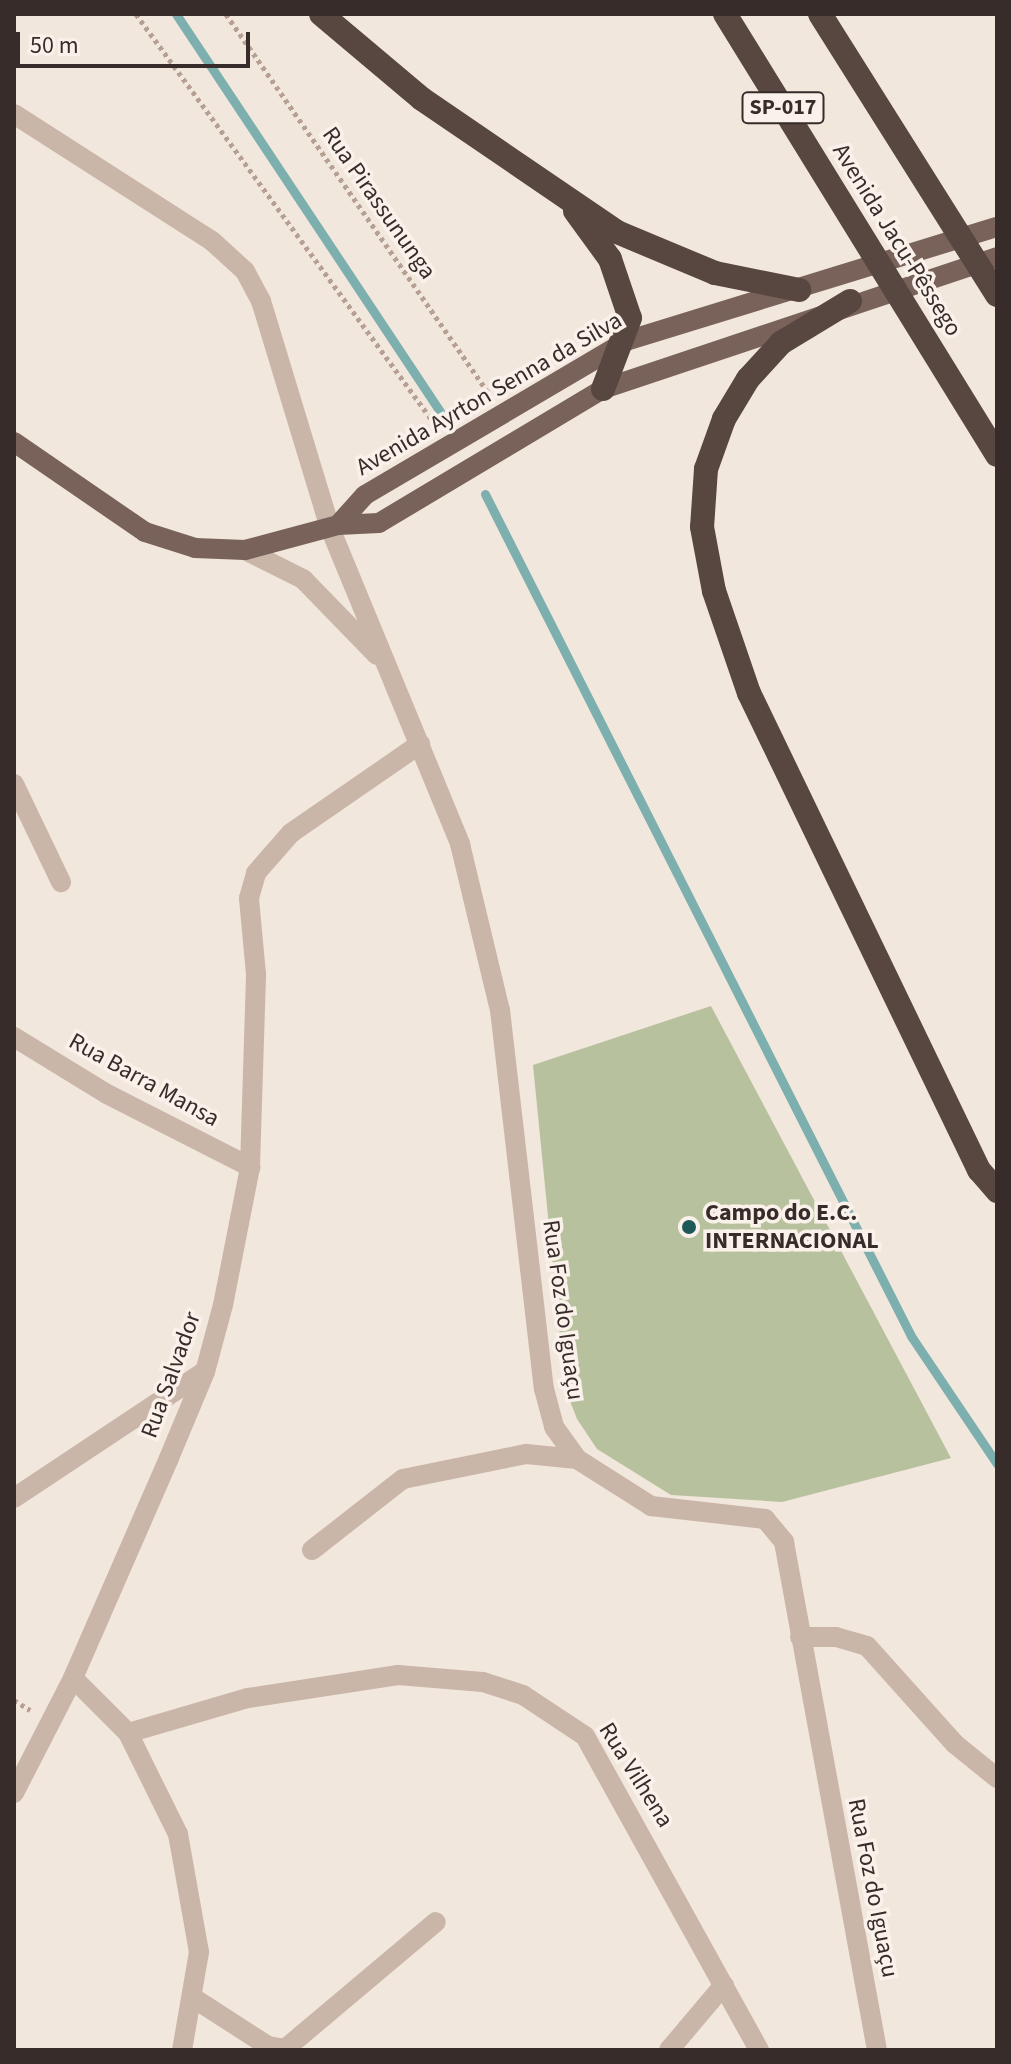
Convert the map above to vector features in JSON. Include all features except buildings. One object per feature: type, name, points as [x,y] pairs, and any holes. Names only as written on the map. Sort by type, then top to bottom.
[{"type":"highway","points":[[321,14],[422,99],[566,199],[652,249],[715,273],[799,290]]},
{"type":"highway","name":"Avenida Jacu-Pêssego","points":[[725,14],[997,455]]},
{"type":"highway","points":[[820,14],[997,295]]},
{"type":"highway","points":[[566,199],[623,288],[630,318],[626,341],[603,389]]},
{"type":"highway","points":[[850,301],[781,343],[748,379],[724,419],[706,469],[702,527],[714,591],[749,693],[979,1170],[997,1191]]},
{"type":"main road","name":"Avenida Ayrton Senna da Silva","points":[[334,526],[365,495],[626,341],[997,227]]},
{"type":"main road","name":"Avenida Ayrton Senna da Silva","points":[[14,442],[145,532],[195,548],[245,550],[334,526],[379,523],[603,389],[850,301],[997,257]]},
{"type":"street","name":"Rua Foz do Iguaçu","points":[[14,114],[212,241],[245,271],[261,301],[334,526],[460,844],[500,1010],[544,1389],[554,1427],[577,1459],[651,1506],[765,1519],[776,1527],[800,1637],[877,2050]]},
{"type":"street","name":"Rua Foz do Iguaçu","points":[[245,550],[303,579],[333,603],[390,671]]},
{"type":"street","name":"Rua Salvador","points":[[14,1793],[73,1678],[205,1372],[250,1167],[256,974],[249,898],[256,873],[291,833],[420,744]]},
{"type":"street","points":[[14,784],[61,882]]},
{"type":"street","name":"Rua Barra Mansa","points":[[14,1037],[107,1094],[250,1167]]},
{"type":"street","points":[[14,1498],[205,1372]]},
{"type":"street","points":[[312,1550],[403,1479],[526,1454],[577,1459]]},
{"type":"street","points":[[800,1637],[836,1637],[867,1646],[955,1744],[997,1778]]},
{"type":"street","name":"Rua Vilhena","points":[[128,1733],[248,1698],[398,1675],[483,1682],[523,1695],[585,1736],[759,2050]]},
{"type":"street","points":[[73,1678],[128,1733],[178,1834],[196,1926],[195,1999],[182,2050]]},
{"type":"street","points":[[195,1999],[268,2046],[285,2049],[436,1922]]},
{"type":"street","points":[[669,2050],[724,1985]]},
{"type":"path","points":[[136,14],[450,446]]},
{"type":"path","name":"Rua Pirassununga","points":[[226,14],[503,413]]},
{"type":"green space","name":"Campo do E.C. INTERNACIONAL","points":[[711,1006],[951,1458],[782,1502],[671,1495],[597,1449],[577,1419],[565,1388],[533,1065]]},
{"type":"waterway","points":[[176,14],[442,415]]},
{"type":"waterway","points":[[485,494],[911,1336],[997,1464]]},
{"type":"place","name":"Campo do E.C. INTERNACIONAL","points":[[689,1227]]}]
